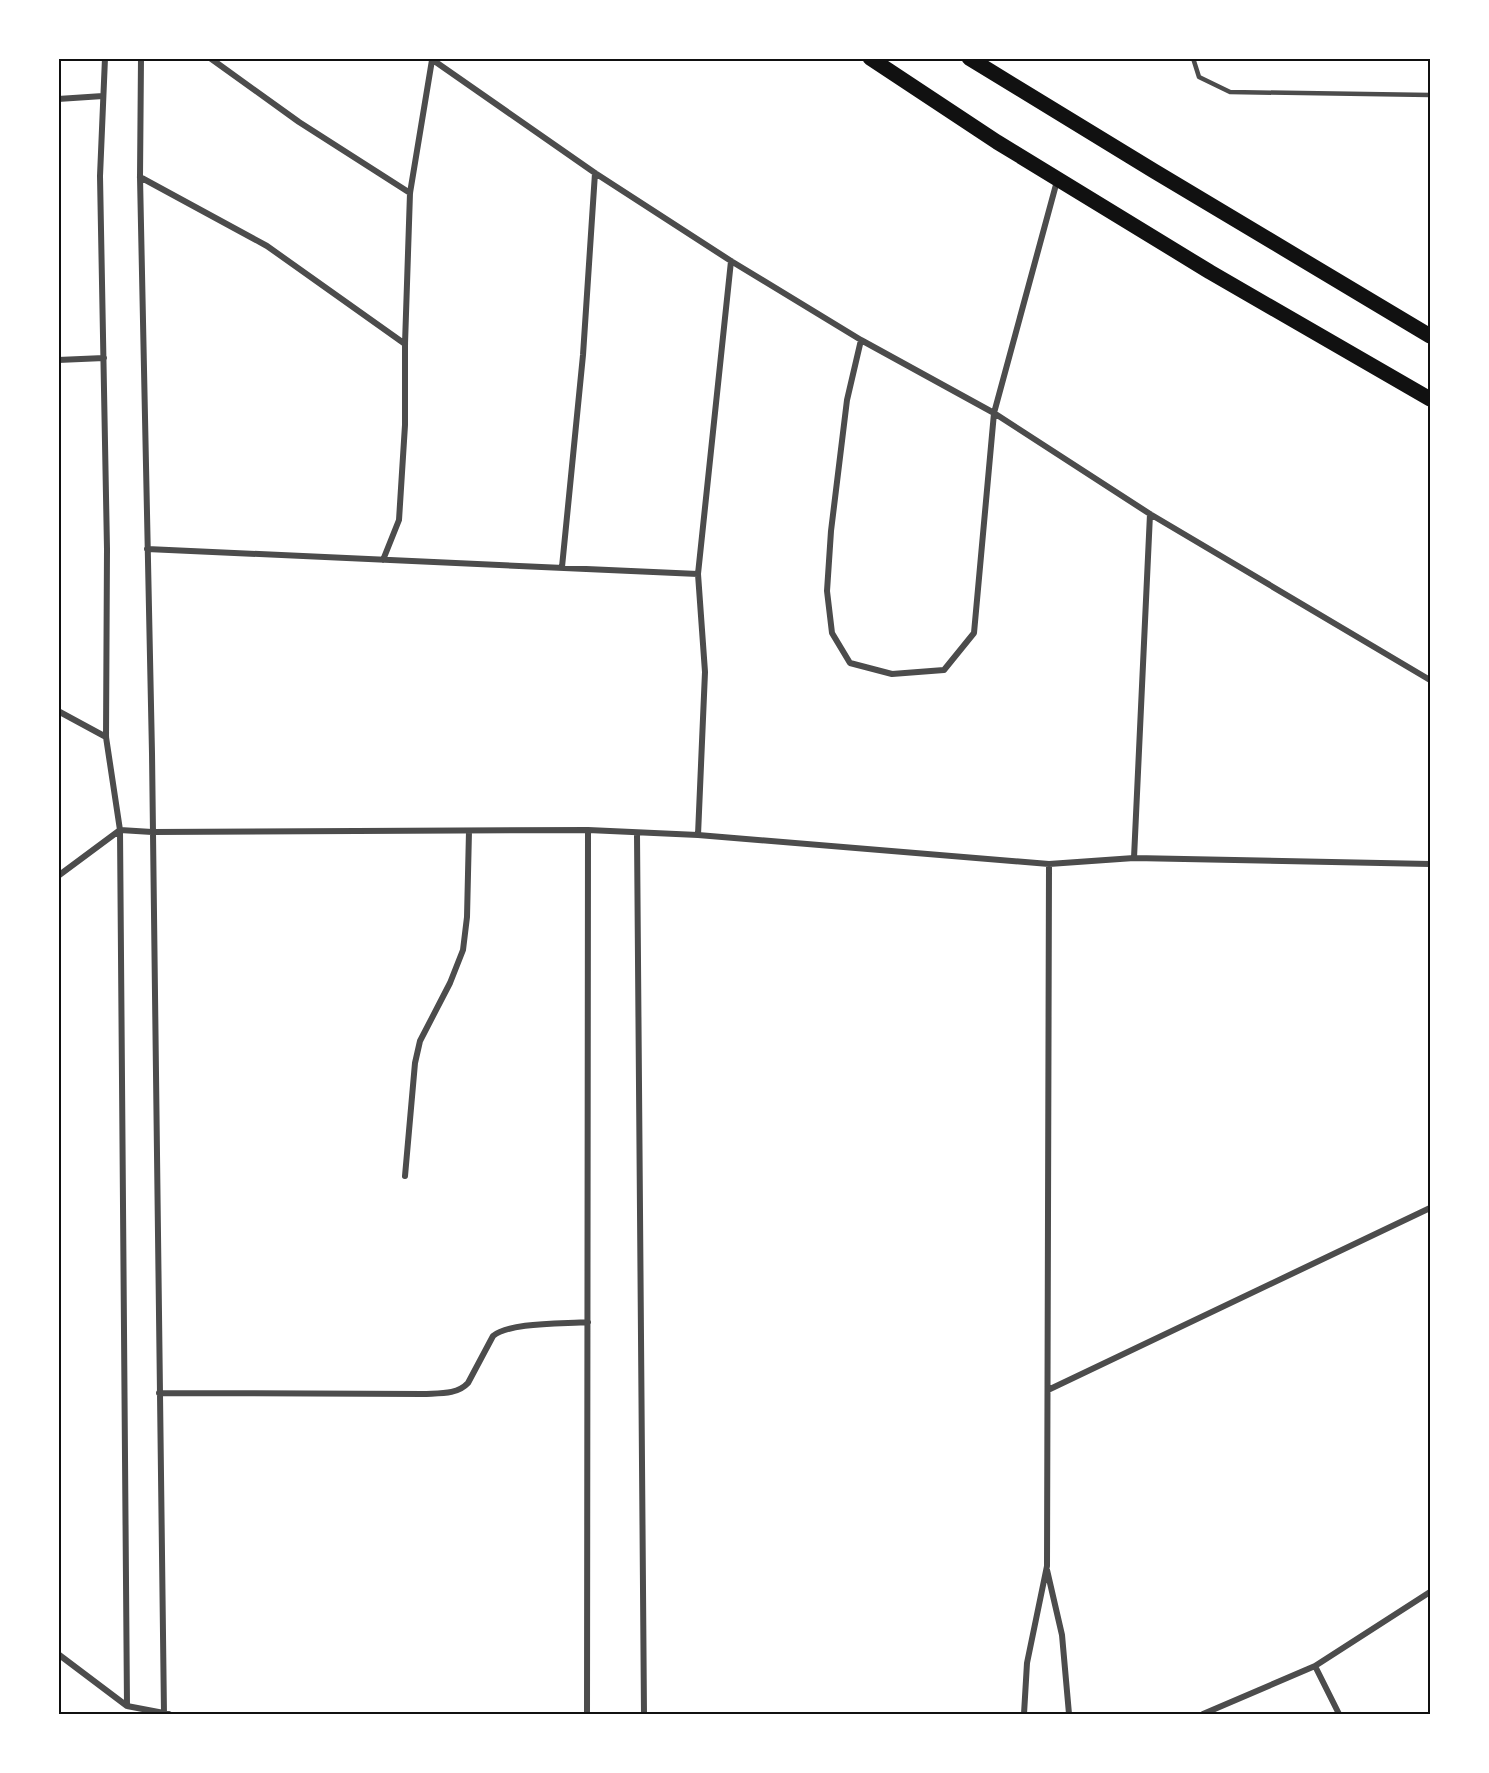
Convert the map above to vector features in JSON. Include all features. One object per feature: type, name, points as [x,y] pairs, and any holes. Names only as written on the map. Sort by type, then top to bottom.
[{"type":"main road","points":[[870,58],[997,142],[1210,272],[1431,399]]},
{"type":"main road","points":[[969,58],[1174,184],[1431,336]]},
{"type":"street","points":[[105,58],[100,176],[107,549],[106,737],[120,830],[127,1706]]},
{"type":"street","points":[[141,58],[140,177],[164,1714]]},
{"type":"street","points":[[210,58],[299,122],[410,193]]},
{"type":"street","points":[[383,560],[399,520],[405,425],[410,193],[431,59],[595,172],[731,261],[861,340],[994,413],[1150,514],[1431,680]]},
{"type":"street","points":[[58,99],[103,96]]},
{"type":"street","points":[[562,567],[583,355],[595,172]]},
{"type":"street","points":[[140,177],[267,246],[405,344]]},
{"type":"street","points":[[861,340],[847,400],[831,531],[828,591],[832,633],[850,663],[892,674],[945,670],[974,633],[994,413],[1057,178]]},
{"type":"street","points":[[698,836],[705,672],[698,574],[731,261]]},
{"type":"street","points":[[58,360],[104,358]]},
{"type":"street","points":[[1134,858],[1150,514]]},
{"type":"street","points":[[147,549],[698,574]]},
{"type":"street","points":[[58,711],[106,737]]},
{"type":"street","points":[[58,876],[120,830],[152,832],[588,830],[698,836],[1048,864],[1134,858],[1431,864]]},
{"type":"street","points":[[587,1714],[588,830]]},
{"type":"street","points":[[405,1176],[415,1063],[420,1041],[450,983],[463,951],[467,917],[469,831]]},
{"type":"street","points":[[637,834],[644,1714]]},
{"type":"street","points":[[1024,1714],[1027,1664],[1047,1566],[1048,864]]},
{"type":"street","points":[[1048,1390],[1431,1208]]},
{"type":"street","points":[[159,1393],[423,1394],[456,1392],[468,1383],[493,1336],[498,1332],[517,1327],[588,1322]]},
{"type":"street","points":[[1047,1566],[1062,1635],[1069,1714]]},
{"type":"street","points":[[1203,1714],[1315,1666],[1431,1592]]},
{"type":"street","points":[[58,1654],[127,1706],[169,1714]]},
{"type":"street","points":[[1315,1666],[1339,1714]]},
{"type":"lane","points":[[1193,58],[1199,77],[1230,92],[1431,95]]}]
